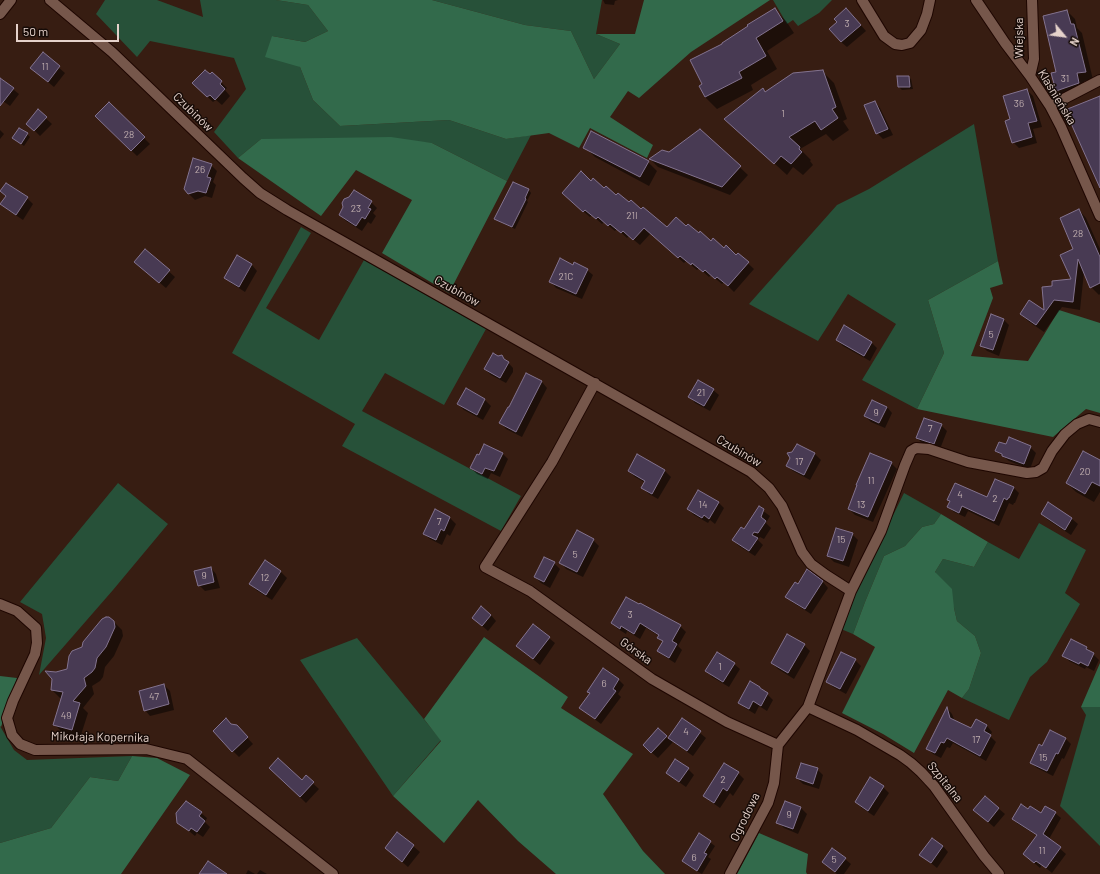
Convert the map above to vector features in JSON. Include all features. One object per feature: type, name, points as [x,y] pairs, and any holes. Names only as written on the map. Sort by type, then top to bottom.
[{"type":"street","points":[[0,14],[11,0]]},
{"type":"street","name":"Czubinów","points":[[50,0],[112,52],[260,193],[287,210],[751,472],[769,488],[782,506],[802,552],[811,564],[851,591]]},
{"type":"street","points":[[862,0],[884,36],[894,44],[902,45],[910,43],[921,30],[930,0]]},
{"type":"street","name":"Klaśnieńska","points":[[976,0],[1050,106],[1100,216]]},
{"type":"street","name":"Wiejska","points":[[1030,76],[1034,59],[1032,0]]},
{"type":"street","points":[[1050,106],[1100,80]]},
{"type":"street","name":"Górska","points":[[595,383],[552,462],[485,567],[530,591],[652,679],[727,722],[778,745]]},
{"type":"street","points":[[778,745],[808,707],[851,591],[882,531],[911,451],[916,448],[929,449],[968,462],[1027,473],[1036,472],[1043,468],[1052,451],[1065,434],[1077,424],[1089,419],[1100,422]]},
{"type":"street","name":"Mikołaja Kopernika","points":[[0,604],[17,611],[36,628],[37,643],[35,654],[13,701],[7,718],[12,735],[20,744],[36,750],[146,749],[187,758],[333,874]]},
{"type":"street","name":"Szpitalna","points":[[808,707],[857,730],[900,754],[911,763],[934,786],[998,874]]},
{"type":"street","name":"Ogrodowa","points":[[730,874],[768,803],[774,783],[778,745]]},
{"type":"green space","points":[[105,0],[157,0],[203,17],[200,0],[276,0],[308,5],[328,31],[305,42],[272,36],[300,67],[313,100],[340,126],[449,120],[506,139],[531,135],[507,181],[432,143],[261,139],[238,158],[214,132],[246,89],[234,58],[150,41],[137,57],[96,14]]},
{"type":"green space","points":[[276,0],[432,0],[525,25],[571,31],[594,79],[620,44],[596,34],[635,34],[644,0],[770,0],[691,52],[639,98],[628,91],[610,117],[653,145],[647,158],[590,128],[579,148],[549,133],[506,139],[449,120],[340,126],[313,100],[300,67],[265,57],[272,36],[305,42],[328,31],[308,5]]},
{"type":"green space","points":[[432,0],[602,0],[596,34],[620,44],[594,79],[571,31],[525,25]]},
{"type":"green space","points":[[773,0],[832,0],[819,13],[798,26],[793,20],[787,24]]},
{"type":"green space","points":[[974,124],[998,261],[928,300],[944,353],[917,409],[862,380],[896,324],[848,294],[818,341],[749,304],[837,205],[869,189]]},
{"type":"green space","points":[[391,137],[432,143],[507,181],[449,293],[382,253],[412,200],[356,170],[321,216],[238,158],[261,139]]},
{"type":"green space","points":[[301,227],[311,233],[266,308],[319,340],[364,260],[486,329],[444,405],[385,373],[362,411],[521,496],[501,531],[342,446],[355,424],[232,353]]},
{"type":"green space","points":[[998,261],[1003,284],[990,288],[993,298],[971,356],[1028,361],[1059,310],[1100,323],[1100,413],[1086,409],[1053,437],[917,409],[944,353],[928,300]]},
{"type":"green space","points":[[118,483],[168,524],[39,675],[46,638],[42,614],[20,602]]},
{"type":"green space","points":[[904,493],[941,514],[934,524],[922,527],[905,546],[884,556],[853,634],[841,629],[853,597]]},
{"type":"green space","points":[[941,514],[988,542],[974,567],[943,559],[935,572],[952,589],[957,621],[975,636],[981,653],[969,689],[962,698],[948,690],[914,753],[883,734],[842,713],[875,647],[853,634],[884,556],[905,546],[922,527],[934,524]]},
{"type":"green space","points":[[1039,523],[1086,550],[1065,593],[1080,604],[1047,662],[1030,677],[1009,720],[962,698],[969,689],[981,653],[975,636],[957,621],[954,608],[935,572],[943,559],[974,567],[988,542],[1019,559]]},
{"type":"green space","points":[[484,637],[568,697],[561,708],[633,754],[603,794],[643,851],[665,874],[556,874],[518,841],[478,800],[444,843],[393,796],[441,741],[424,719]]},
{"type":"green space","points":[[357,638],[441,740],[393,796],[300,660]]},
{"type":"green space","points":[[1100,663],[1100,707],[1081,707]]},
{"type":"green space","points":[[0,676],[17,678],[1,727],[0,726]]},
{"type":"green space","points":[[1081,707],[1100,707],[1100,846],[1060,806],[1086,715]]},
{"type":"green space","points":[[0,726],[14,750],[27,760],[132,756],[118,781],[90,777],[51,828],[0,843]]},
{"type":"green space","points":[[132,756],[157,758],[190,775],[121,874],[0,874],[0,843],[51,828],[90,777],[118,781]]},
{"type":"green space","points":[[759,833],[808,854],[807,874],[737,874]]},
{"type":"building","points":[[775,8],[783,21],[756,38],[766,56],[739,72],[742,78],[705,97],[699,86],[702,84],[690,60],[722,44],[748,26],[747,25]]},
{"type":"building","points":[[846,8],[861,25],[841,42],[829,29],[837,22],[834,19]]},
{"type":"building","points":[[1067,10],[1071,24],[1074,24],[1086,72],[1077,73],[1079,83],[1056,91],[1051,73],[1056,72],[1043,16]]},
{"type":"building","points":[[43,52],[60,66],[48,82],[30,68]]},
{"type":"building","points":[[205,70],[210,74],[212,72],[222,81],[220,84],[225,89],[215,100],[210,95],[207,97],[192,83]]},
{"type":"building","points":[[823,70],[836,107],[832,109],[838,118],[821,130],[815,121],[789,137],[800,147],[799,149],[802,152],[791,164],[781,156],[774,164],[724,119],[763,88],[765,92],[793,73]]},
{"type":"building","points":[[897,76],[909,76],[910,87],[898,87]]},
{"type":"building","points":[[0,78],[14,88],[0,106]]},
{"type":"building","points":[[1027,89],[1037,121],[1028,123],[1032,137],[1012,143],[1005,121],[1010,119],[1003,96]]},
{"type":"building","points":[[1100,96],[1100,188],[1065,110]]},
{"type":"building","points":[[875,101],[888,129],[876,134],[864,105]]},
{"type":"building","points":[[109,102],[145,137],[131,151],[95,116]]},
{"type":"building","points":[[38,109],[47,117],[34,131],[26,124]]},
{"type":"building","points":[[19,128],[28,133],[21,144],[12,138]]},
{"type":"building","points":[[700,129],[741,166],[722,187],[649,159],[662,150],[669,152]]},
{"type":"building","points":[[591,131],[649,161],[640,177],[583,148]]},
{"type":"building","points":[[193,158],[212,164],[207,177],[211,178],[206,193],[198,191],[188,194],[184,189]]},
{"type":"building","points":[[581,171],[591,181],[593,178],[604,188],[606,186],[616,195],[618,193],[629,202],[631,200],[641,209],[643,207],[667,227],[676,217],[686,226],[688,224],[699,233],[700,231],[711,241],[713,238],[724,248],[726,245],[736,255],[738,253],[749,262],[728,286],[717,277],[715,279],[705,270],[703,272],[692,263],[691,265],[680,256],[678,258],[644,228],[633,240],[623,231],[621,233],[610,224],[608,226],[598,217],[596,219],[585,210],[583,212],[562,193]]},
{"type":"building","points":[[513,182],[529,189],[525,198],[526,199],[512,227],[494,219]]},
{"type":"building","points":[[6,183],[28,197],[16,215],[0,204],[6,196],[0,191]]},
{"type":"building","points":[[354,190],[372,201],[368,208],[371,209],[365,219],[362,217],[356,226],[339,215],[343,207],[342,203],[344,199],[349,197]]},
{"type":"building","points":[[1079,209],[1100,257],[1100,283],[1090,288],[1078,259],[1073,302],[1054,300],[1036,325],[1020,314],[1029,300],[1044,310],[1042,287],[1052,286],[1052,281],[1071,279],[1060,255],[1073,249],[1060,218]]},
{"type":"building","points":[[145,249],[170,270],[159,283],[134,262]]},
{"type":"building","points":[[237,255],[252,264],[239,287],[224,278]]},
{"type":"building","points":[[560,258],[573,265],[574,262],[588,269],[576,294],[549,282]]},
{"type":"building","points":[[991,314],[1004,319],[993,350],[980,346]]},
{"type":"building","points":[[844,325],[872,342],[864,356],[836,340]]},
{"type":"building","points":[[493,353],[498,356],[502,355],[504,359],[509,362],[500,378],[484,369]]},
{"type":"building","points":[[526,373],[542,381],[516,432],[499,423]]},
{"type":"building","points":[[698,380],[714,389],[704,406],[688,397]]},
{"type":"building","points":[[466,388],[485,399],[477,415],[457,404]]},
{"type":"building","points":[[872,400],[887,407],[879,423],[864,416]]},
{"type":"building","points":[[924,418],[942,424],[934,444],[916,438]]},
{"type":"building","points":[[1009,437],[1031,446],[1024,464],[1002,456],[1002,454],[995,451],[999,442],[1006,444]]},
{"type":"building","points":[[484,444],[503,453],[494,471],[485,468],[482,474],[470,468],[477,454],[479,455]]},
{"type":"building","points":[[797,444],[815,453],[804,475],[786,466],[790,458],[787,453],[792,452]]},
{"type":"building","points":[[1083,451],[1100,460],[1100,486],[1092,482],[1085,494],[1066,483]]},
{"type":"building","points":[[870,453],[892,462],[868,517],[848,509],[856,485]]},
{"type":"building","points":[[637,454],[665,470],[652,494],[641,488],[645,481],[628,471]]},
{"type":"building","points":[[995,479],[1014,487],[1009,498],[1007,500],[1004,498],[994,521],[962,506],[959,513],[947,507],[950,501],[947,500],[955,483],[987,497]]},
{"type":"building","points":[[698,490],[719,502],[709,519],[704,515],[702,518],[687,509]]},
{"type":"building","points":[[1048,502],[1072,518],[1065,530],[1041,514]]},
{"type":"building","points":[[759,506],[764,509],[761,517],[766,521],[758,533],[754,532],[752,535],[758,538],[749,551],[732,540],[741,527],[744,529]]},
{"type":"building","points":[[435,509],[450,517],[444,531],[441,529],[436,540],[423,534]]},
{"type":"building","points":[[836,528],[853,533],[843,561],[827,556]]},
{"type":"building","points":[[577,530],[594,539],[577,572],[559,563]]},
{"type":"building","points":[[544,557],[555,562],[544,582],[534,577]]},
{"type":"building","points":[[265,560],[281,571],[266,595],[249,584]]},
{"type":"building","points":[[211,567],[214,582],[198,586],[194,571]]},
{"type":"building","points":[[807,569],[823,581],[805,609],[785,597],[795,582],[798,584]]},
{"type":"building","points":[[626,597],[681,625],[672,641],[677,644],[669,658],[657,651],[663,641],[657,638],[659,635],[640,623],[634,634],[621,626],[620,629],[611,623]]},
{"type":"building","points":[[481,606],[491,615],[482,626],[472,618]]},
{"type":"building","points":[[109,617],[114,621],[115,627],[106,647],[97,658],[95,668],[84,678],[86,686],[73,701],[80,703],[72,730],[53,725],[63,692],[51,690],[52,679],[45,671],[56,672],[67,669],[69,656],[72,651],[82,647],[83,642],[102,619]]},
{"type":"building","points":[[533,624],[550,637],[533,659],[516,646]]},
{"type":"building","points":[[787,634],[805,644],[788,673],[771,663]]},
{"type":"building","points":[[1071,639],[1087,647],[1086,649],[1094,653],[1088,666],[1080,662],[1079,664],[1062,656]]},
{"type":"building","points":[[717,652],[735,663],[723,682],[705,671]]},
{"type":"building","points":[[841,652],[856,659],[840,689],[826,682]]},
{"type":"building","points":[[603,668],[619,679],[613,689],[616,691],[595,719],[579,708],[590,693],[587,692]]},
{"type":"building","points":[[750,681],[768,693],[761,706],[753,701],[749,709],[738,703]]},
{"type":"building","points":[[164,684],[169,704],[144,711],[139,691]]},
{"type":"building","points":[[947,707],[950,718],[971,728],[976,719],[987,725],[984,731],[991,735],[980,756],[947,738],[944,743],[941,742],[935,753],[926,749]]},
{"type":"building","points":[[226,718],[231,724],[237,725],[248,737],[232,752],[213,731]]},
{"type":"building","points":[[682,718],[701,731],[687,751],[668,738]]},
{"type":"building","points":[[658,728],[667,736],[651,753],[643,745]]},
{"type":"building","points":[[1050,730],[1066,738],[1047,771],[1030,763],[1039,744],[1042,746]]},
{"type":"building","points":[[278,758],[302,780],[306,775],[314,782],[300,797],[269,768]]},
{"type":"building","points":[[675,759],[689,768],[679,782],[666,773]]},
{"type":"building","points":[[724,763],[739,772],[727,791],[723,788],[714,803],[703,796]]},
{"type":"building","points":[[801,763],[818,768],[813,784],[796,778]]},
{"type":"building","points":[[870,777],[884,786],[868,811],[855,802]]},
{"type":"building","points":[[985,796],[999,808],[988,822],[973,810]]},
{"type":"building","points":[[186,801],[202,812],[199,816],[205,821],[197,832],[191,828],[189,831],[177,823],[176,813]]},
{"type":"building","points":[[785,801],[801,807],[793,829],[776,823]]},
{"type":"building","points":[[1021,804],[1028,809],[1030,806],[1041,813],[1045,806],[1056,812],[1043,834],[1061,847],[1046,868],[1036,861],[1034,863],[1023,854],[1037,835],[1012,819]]},
{"type":"building","points":[[397,832],[414,845],[402,862],[385,848]]},
{"type":"building","points":[[699,833],[711,841],[704,853],[707,854],[697,871],[682,861]]},
{"type":"building","points":[[932,838],[943,846],[931,863],[919,855]]},
{"type":"building","points":[[832,848],[846,858],[835,872],[822,862]]},
{"type":"building","points":[[208,861],[227,874],[199,874]]}]
